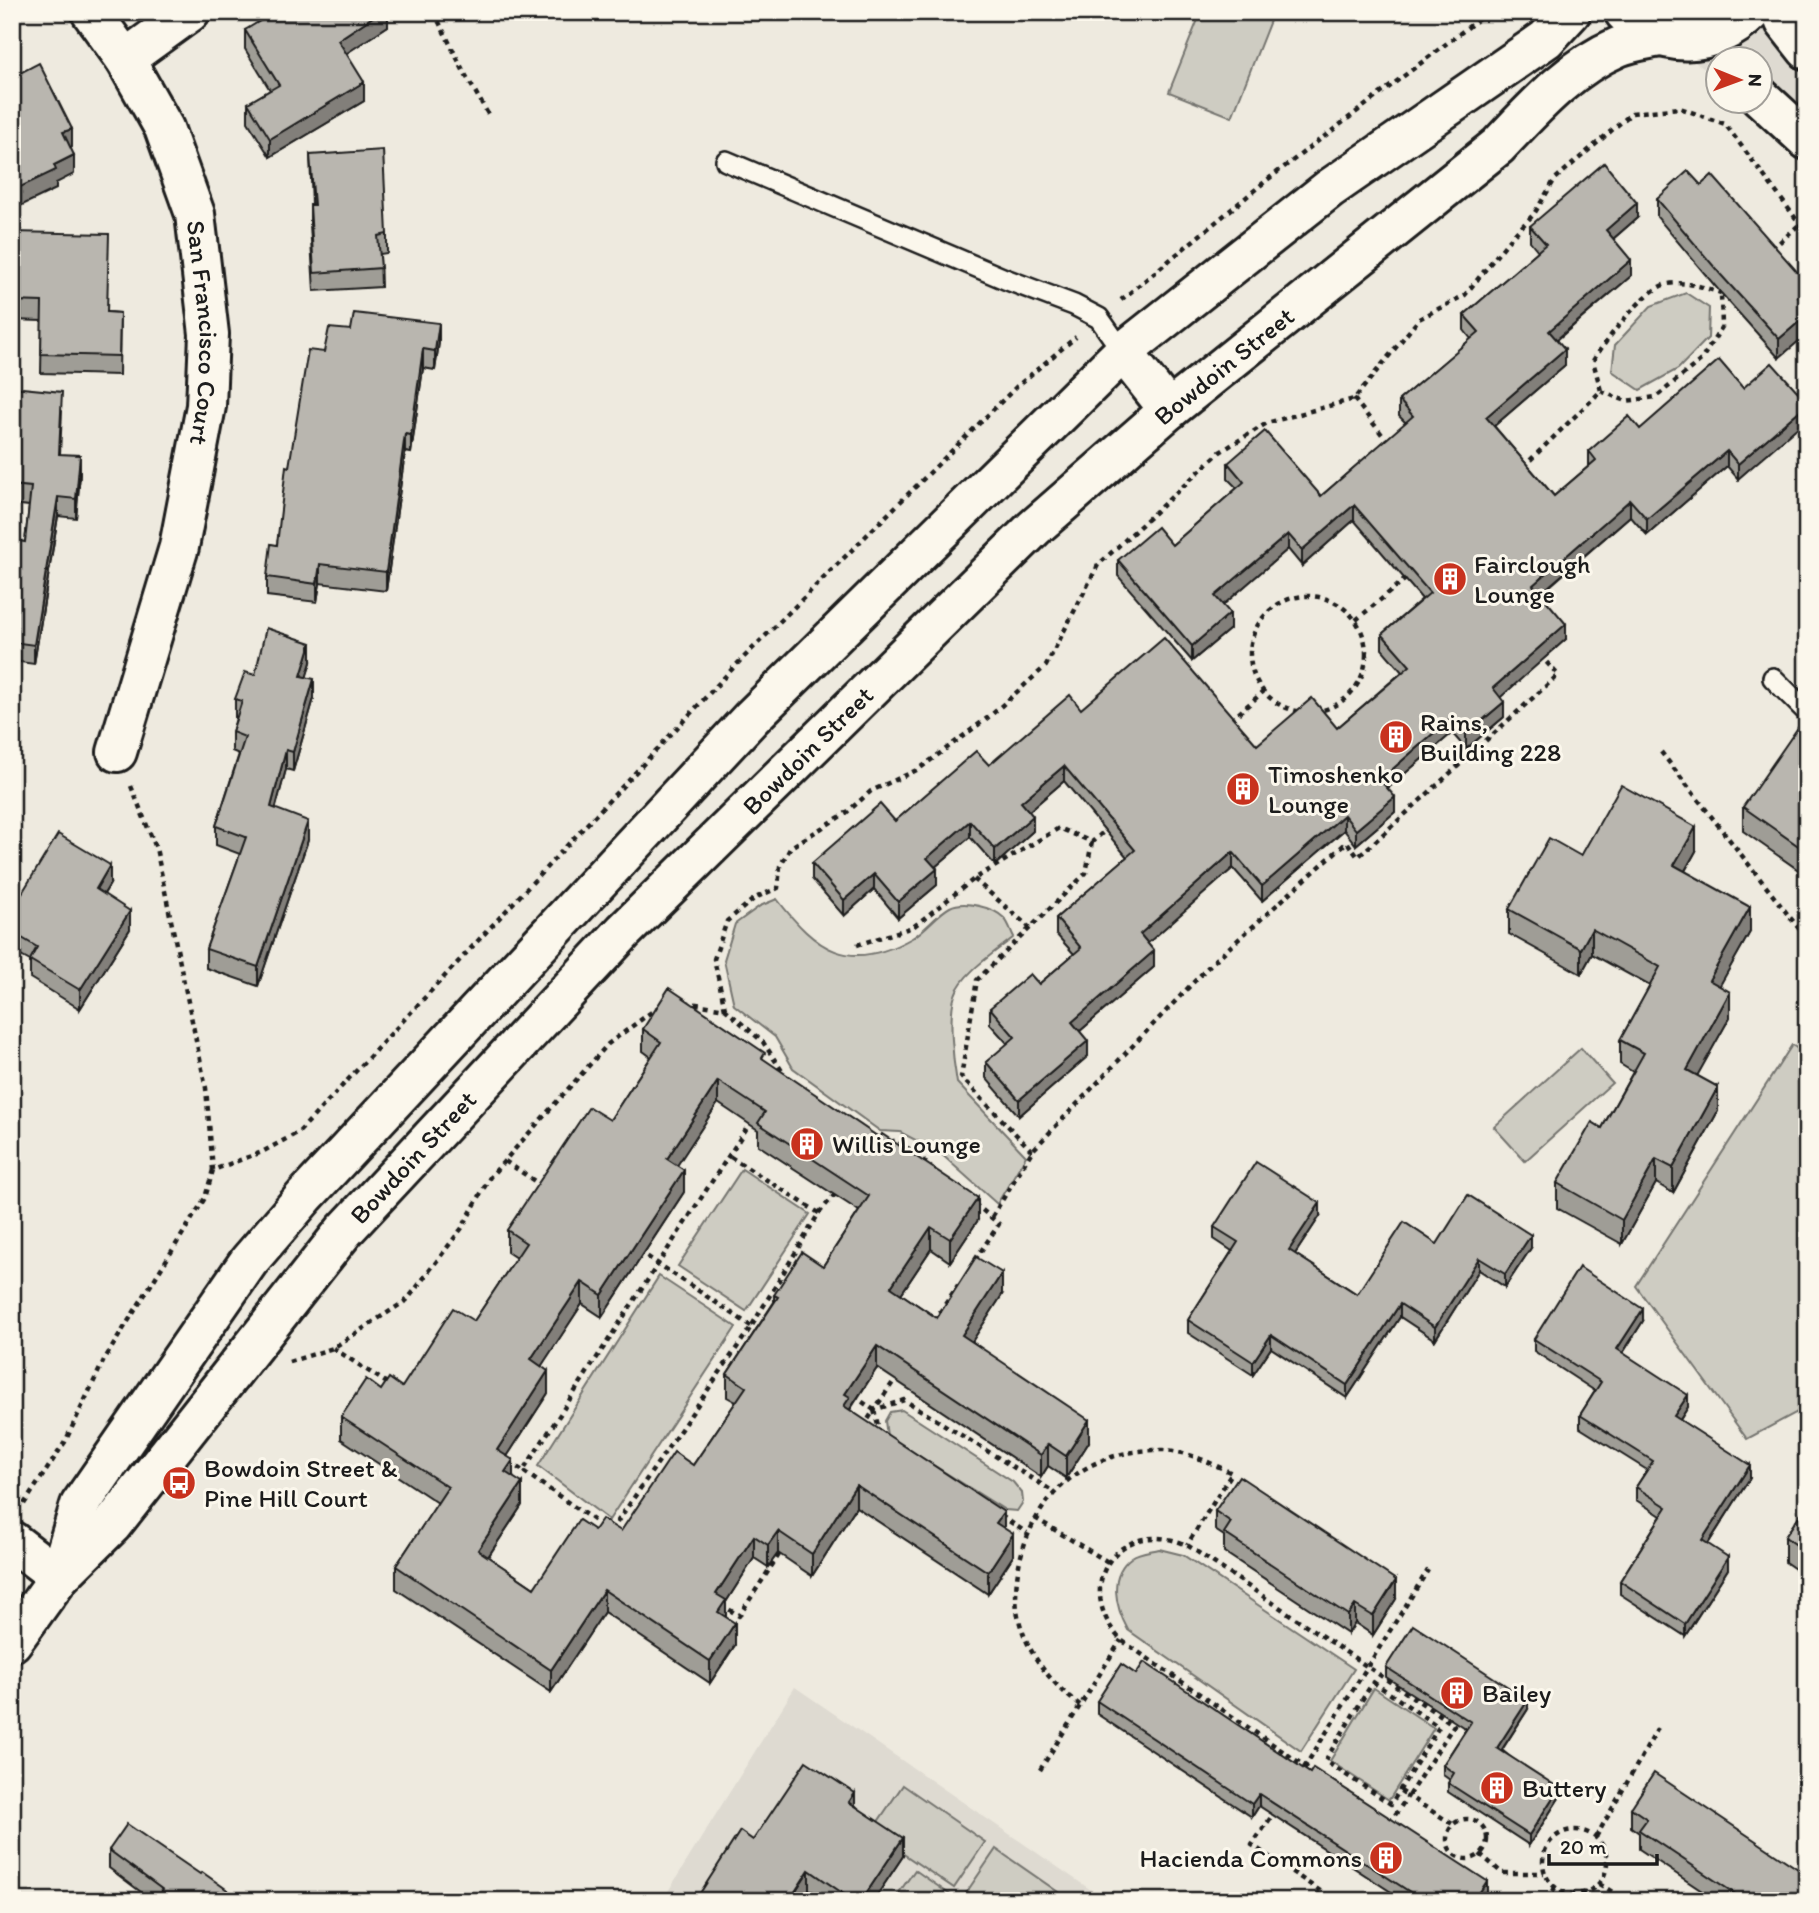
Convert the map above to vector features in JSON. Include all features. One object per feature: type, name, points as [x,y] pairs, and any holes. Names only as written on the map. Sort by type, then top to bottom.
[{"type":"street","name":"San Francisco Court","points":[[91,12],[125,59],[164,128],[195,214],[209,334],[206,406],[179,547],[117,752]]},
{"type":"street","points":[[125,59],[190,12]]},
{"type":"street","name":"Bowdoin Street","points":[[59,1577],[80,1505],[249,1261],[305,1196],[752,717],[1123,352],[1329,189],[1546,38],[1571,12]]},
{"type":"street","points":[[1624,12],[1644,29],[1703,54]]},
{"type":"street","name":"Bowdoin Street","points":[[12,1643],[59,1577],[112,1525],[344,1231],[624,931],[1034,528],[1169,410],[1499,146],[1544,97],[1591,60],[1621,46],[1670,39],[1716,37],[1739,24],[1751,12]]},
{"type":"street","points":[[1781,12],[1785,22],[1807,50]]},
{"type":"street","points":[[1773,109],[1807,141]]},
{"type":"street","points":[[1123,352],[1169,410]]},
{"type":"street","points":[[12,1541],[59,1577]]},
{"type":"lane","points":[[726,161],[1005,279],[1074,305],[1099,318],[1123,352]]},
{"type":"lane","points":[[1773,678],[1807,712]]},
{"type":"path","points":[[434,12],[488,114]]},
{"type":"path","points":[[725,1009],[714,959],[727,921],[755,898],[778,888],[780,866],[791,847],[846,813],[871,791],[919,769],[990,716],[1046,666],[1098,565],[1220,452],[1267,423],[1353,399],[1394,353],[1419,319],[1465,295],[1509,240],[1534,214],[1555,179],[1632,113],[1680,108],[1725,124],[1800,224],[1807,227]]},
{"type":"path","points":[[1770,250],[1800,224]]},
{"type":"path","points":[[1601,391],[1593,361],[1602,345],[1630,312],[1664,284],[1693,284],[1721,293]]},
{"type":"path","points":[[1721,293],[1731,285]]},
{"type":"path","points":[[1601,391],[1626,401],[1656,397],[1674,383],[1701,360],[1722,327],[1721,293]]},
{"type":"path","points":[[1516,475],[1601,391]]},
{"type":"path","points":[[1353,399],[1394,451]]},
{"type":"path","points":[[1356,621],[1418,568]]},
{"type":"path","points":[[1308,595],[1327,598],[1343,607],[1356,621],[1365,639],[1366,658],[1362,677],[1351,694],[1336,705],[1317,712],[1297,711],[1279,704],[1264,691],[1254,676],[1250,657],[1252,638],[1260,621],[1273,608],[1290,598],[1308,595]]},
{"type":"path","points":[[992,1217],[1032,1151],[1211,964],[1347,842],[1358,857],[1558,675],[1534,648]]},
{"type":"path","points":[[1224,727],[1264,691]]},
{"type":"path","points":[[117,752],[156,848],[206,1088],[214,1170]]},
{"type":"path","points":[[1661,752],[1807,939]]},
{"type":"path","points":[[1032,1151],[961,1077],[977,980],[1086,873],[1092,842],[1112,824]]},
{"type":"path","points":[[857,945],[913,927],[974,879],[1059,828],[1092,842]]},
{"type":"path","points":[[974,879],[1030,928]]},
{"type":"path","points":[[400,1391],[333,1348],[407,1300],[462,1228],[490,1177],[608,1044],[669,999]]},
{"type":"path","points":[[680,1001],[725,1009],[763,1042],[784,1074],[777,1084]]},
{"type":"path","points":[[523,1471],[756,1114]]},
{"type":"path","points":[[878,1143],[898,1140],[940,1174]]},
{"type":"path","points":[[729,1156],[819,1213]]},
{"type":"path","points":[[505,1161],[549,1190]]},
{"type":"path","points":[[610,1532],[751,1327],[819,1213],[844,1183]]},
{"type":"path","points":[[970,1268],[999,1224],[971,1200]]},
{"type":"path","points":[[636,1249],[762,1334]]},
{"type":"path","points":[[933,1322],[963,1278]]},
{"type":"path","points":[[859,1432],[904,1366]]},
{"type":"path","points":[[852,1394],[874,1409],[881,1438]]},
{"type":"path","points":[[874,1409],[904,1400],[1054,1492]]},
{"type":"path","points":[[1080,1705],[1063,1693],[1035,1659],[1019,1619],[1016,1576],[1027,1533],[1035,1518],[1054,1492],[1084,1468],[1120,1453],[1159,1449],[1197,1456],[1232,1474],[1187,1545]]},
{"type":"path","points":[[500,1457],[622,1539]]},
{"type":"path","points":[[993,1511],[1027,1533]]},
{"type":"path","points":[[1035,1518],[1108,1562]]},
{"type":"path","points":[[1326,1781],[1121,1640],[1109,1627],[1101,1612],[1101,1578],[1108,1562],[1121,1549],[1136,1540],[1153,1536],[1171,1538],[1187,1545],[1454,1725],[1391,1821],[1380,1814]]},
{"type":"path","points":[[716,1600],[739,1616],[784,1547]]},
{"type":"path","points":[[1297,1779],[1428,1570]]},
{"type":"path","points":[[1040,1770],[1121,1640]]},
{"type":"path","points":[[1373,1682],[1439,1727],[1399,1790],[1391,1804],[1325,1761],[1373,1682]]},
{"type":"path","points":[[1596,1837],[1658,1728]]},
{"type":"path","points":[[1399,1790],[1454,1825]]},
{"type":"path","points":[[1282,1801],[1252,1845],[1335,1901]]},
{"type":"path","points":[[1465,1819],[1482,1826],[1487,1837],[1480,1854],[1468,1859],[1461,1858],[1450,1850],[1447,1836],[1454,1825],[1465,1819]]},
{"type":"path","points":[[1576,1830],[1587,1832],[1603,1845],[1608,1865],[1599,1884],[1591,1891],[1580,1895],[1568,1894],[1555,1888],[1544,1873],[1544,1852],[1556,1835],[1576,1830]]},
{"type":"path","points":[[1480,1854],[1502,1873],[1544,1873]]},
{"type":"path","points":[[1599,1884],[1628,1901]]},
{"type":"path","points":[[1547,1901],[1555,1888]]},
{"type":"shaded area","points":[[1201,12],[1273,13],[1232,117],[1169,92]]},
{"type":"shaded area","points":[[1646,12],[1807,12],[1807,141],[1773,113],[1773,46],[1703,46],[1703,68],[1660,37]]},
{"type":"shaded area","points":[[1686,293],[1709,308],[1708,338],[1678,369],[1640,390],[1612,371],[1615,345],[1651,306]]},
{"type":"shaded area","points":[[777,899],[791,917],[820,943],[852,955],[890,949],[917,935],[945,910],[956,905],[986,908],[1006,920],[1014,937],[965,979],[955,995],[952,1014],[957,1083],[1026,1156],[997,1204],[939,1152],[900,1132],[880,1131],[793,1068],[775,1037],[734,1005],[724,960],[735,924],[760,906]]},
{"type":"shaded area","points":[[1792,1045],[1807,1055],[1807,1407],[1747,1439],[1636,1286]]},
{"type":"shaded area","points":[[1581,1048],[1612,1083],[1525,1161],[1494,1127]]},
{"type":"shaded area","points":[[742,1169],[810,1214],[746,1311],[678,1266]]},
{"type":"shaded area","points":[[659,1276],[736,1327],[609,1520],[538,1466]]},
{"type":"shaded area","points":[[902,1410],[1013,1482],[1022,1493],[1023,1502],[1017,1511],[1005,1510],[887,1436],[885,1421],[890,1412]]},
{"type":"shaded area","points":[[1159,1549],[1183,1555],[1354,1669],[1301,1751],[1128,1630],[1117,1602],[1119,1573],[1124,1564],[1135,1555]]},
{"type":"shaded area","points":[[795,1687],[1107,1901],[662,1901]]},
{"type":"shaded area","points":[[1374,1688],[1434,1728],[1389,1800],[1330,1761]]},
{"type":"shaded area","points":[[903,1785],[985,1842],[954,1888],[871,1832]]},
{"type":"shaded area","points":[[996,1849],[1071,1901],[971,1901],[964,1896]]},
{"type":"shaded area","points":[[915,1870],[959,1901],[893,1901]]},
{"type":"building","points":[[275,12],[380,12],[338,40],[364,82],[270,139],[248,103],[279,85],[245,30]]},
{"type":"building","points":[[39,63],[72,129],[63,132],[74,155],[54,165],[56,170],[12,191],[12,77]]},
{"type":"building","points":[[383,150],[387,234],[378,236],[381,268],[314,273],[310,205],[314,205],[310,155]]},
{"type":"building","points":[[1604,163],[1637,203],[1606,230],[1631,260],[1549,331],[1565,349],[1486,417],[1554,496],[1596,460],[1589,451],[1629,416],[1640,429],[1719,360],[1743,388],[1772,363],[1807,404],[1738,464],[1727,451],[1647,519],[1630,500],[1533,585],[1566,624],[1493,688],[1504,702],[1466,734],[1452,717],[1380,780],[1395,797],[1356,830],[1344,815],[1262,886],[1233,852],[1140,934],[1154,951],[1072,1022],[1088,1041],[1019,1100],[986,1062],[1015,1037],[990,1008],[1030,974],[1039,984],[1081,948],[1056,918],[1135,850],[1064,766],[1021,802],[1033,816],[995,849],[970,821],[927,858],[937,869],[898,902],[874,874],[844,900],[812,863],[880,804],[895,821],[976,751],[989,765],[1070,695],[1081,709],[1164,638],[1257,745],[1312,698],[1337,728],[1410,666],[1382,634],[1430,593],[1354,505],[1302,550],[1288,534],[1215,596],[1230,613],[1192,646],[1118,560],[1157,527],[1172,545],[1244,482],[1228,463],[1265,431],[1321,496],[1413,416],[1399,400],[1479,332],[1464,315],[1546,244],[1530,226]]},
{"type":"building","points":[[1688,171],[1701,185],[1712,175],[1807,283],[1807,290],[1798,297],[1807,307],[1807,315],[1779,339],[1657,199]]},
{"type":"building","points":[[12,232],[109,234],[107,312],[120,313],[119,356],[41,354],[42,302],[12,301]]},
{"type":"building","points":[[354,313],[439,323],[435,351],[423,349],[411,435],[405,434],[386,572],[320,564],[317,584],[267,577],[271,544],[277,545],[286,466],[289,467],[308,350],[324,352],[329,328],[351,330]]},
{"type":"building","points":[[12,387],[62,392],[59,454],[80,455],[76,499],[58,497],[34,645],[12,642],[12,540],[25,542],[31,487],[12,485]]},
{"type":"building","points":[[266,628],[311,643],[301,676],[314,679],[293,752],[286,750],[271,807],[308,821],[258,967],[206,949],[246,837],[216,826],[245,737],[232,732],[242,701],[235,699],[245,672],[255,675]]},
{"type":"building","points":[[1799,726],[1807,731],[1807,852],[1743,807]]},
{"type":"building","points":[[1621,785],[1696,827],[1674,865],[1750,907],[1709,980],[1730,992],[1687,1070],[1718,1087],[1673,1168],[1656,1159],[1622,1220],[1557,1183],[1592,1122],[1602,1128],[1644,1053],[1620,1040],[1660,967],[1592,929],[1581,949],[1509,909],[1549,838],[1581,856]]},
{"type":"building","points":[[58,834],[110,865],[96,889],[130,911],[80,990],[30,960],[37,947],[12,932],[12,888],[22,893]]},
{"type":"building","points":[[669,988],[765,1053],[762,1058],[880,1138],[882,1134],[978,1198],[950,1239],[931,1227],[891,1287],[937,1318],[976,1257],[1002,1273],[962,1335],[1089,1420],[1066,1456],[1048,1444],[1041,1455],[877,1346],[845,1394],[850,1397],[844,1406],[1004,1512],[996,1523],[1013,1534],[988,1572],[856,1485],[812,1554],[778,1531],[768,1545],[754,1536],[716,1594],[726,1600],[718,1612],[735,1623],[710,1661],[604,1590],[551,1670],[396,1566],[448,1487],[341,1417],[366,1379],[381,1390],[389,1378],[402,1387],[453,1308],[474,1321],[526,1243],[507,1230],[589,1107],[610,1120],[661,1042],[643,1029]],"holes":[[[718,1081],[765,1112],[758,1123],[869,1196],[823,1266],[802,1252],[774,1295],[778,1297],[727,1374],[746,1387],[693,1465],[674,1452],[621,1531],[602,1519],[594,1530],[579,1520],[534,1588],[478,1550],[522,1483],[505,1472],[513,1460],[497,1450],[548,1371],[531,1359],[582,1282],[602,1295],[684,1170],[667,1159]]]},
{"type":"building","points":[[1256,1162],[1320,1203],[1289,1250],[1357,1294],[1404,1222],[1437,1244],[1468,1195],[1531,1235],[1505,1274],[1479,1258],[1435,1327],[1400,1304],[1347,1385],[1271,1335],[1253,1362],[1188,1320],[1238,1242],[1214,1227]]},
{"type":"building","points":[[1579,1267],[1643,1309],[1617,1349],[1688,1395],[1674,1416],[1750,1465],[1702,1540],[1728,1557],[1685,1624],[1620,1581],[1667,1507],[1636,1487],[1653,1461],[1580,1415],[1601,1382],[1534,1339]]},
{"type":"building","points":[[1239,1476],[1396,1580],[1373,1616],[1355,1605],[1348,1615],[1224,1533],[1231,1522],[1215,1511]]},
{"type":"building","points":[[1807,1504],[1807,1552],[1785,1537]]},
{"type":"building","points":[[1413,1625],[1528,1700],[1497,1748],[1559,1788],[1529,1835],[1448,1783],[1454,1773],[1443,1765],[1471,1722],[1386,1667]]},
{"type":"building","points":[[1144,1662],[1310,1773],[1313,1768],[1487,1881],[1474,1901],[1424,1901],[1259,1794],[1252,1804],[1097,1701],[1121,1664],[1136,1674]]},
{"type":"building","points":[[806,1761],[855,1793],[849,1802],[903,1838],[861,1901],[854,1901],[809,1870],[789,1901],[695,1901],[740,1831],[753,1840]]},
{"type":"building","points":[[1654,1773],[1807,1875],[1807,1883],[1795,1901],[1746,1901],[1639,1830],[1647,1819],[1631,1808]]},
{"type":"building","points":[[127,1824],[243,1901],[156,1901],[163,1890],[109,1850]]},
{"type":"place","name":"Fairclough Lounge","points":[[1450,579]]},
{"type":"place","name":"Rains, Building 228","points":[[1396,737]]},
{"type":"place","name":"Timoshenko Lounge","points":[[1243,789]]},
{"type":"place","name":"Willis Lounge","points":[[807,1144]]},
{"type":"place","name":"Bowdoin Street & Pine Hill Court","points":[[179,1483]]},
{"type":"place","name":"Bailey","points":[[1457,1693]]},
{"type":"place","name":"Buttery","points":[[1497,1788]]},
{"type":"place","name":"Hacienda Commons","points":[[1386,1858]]}]
